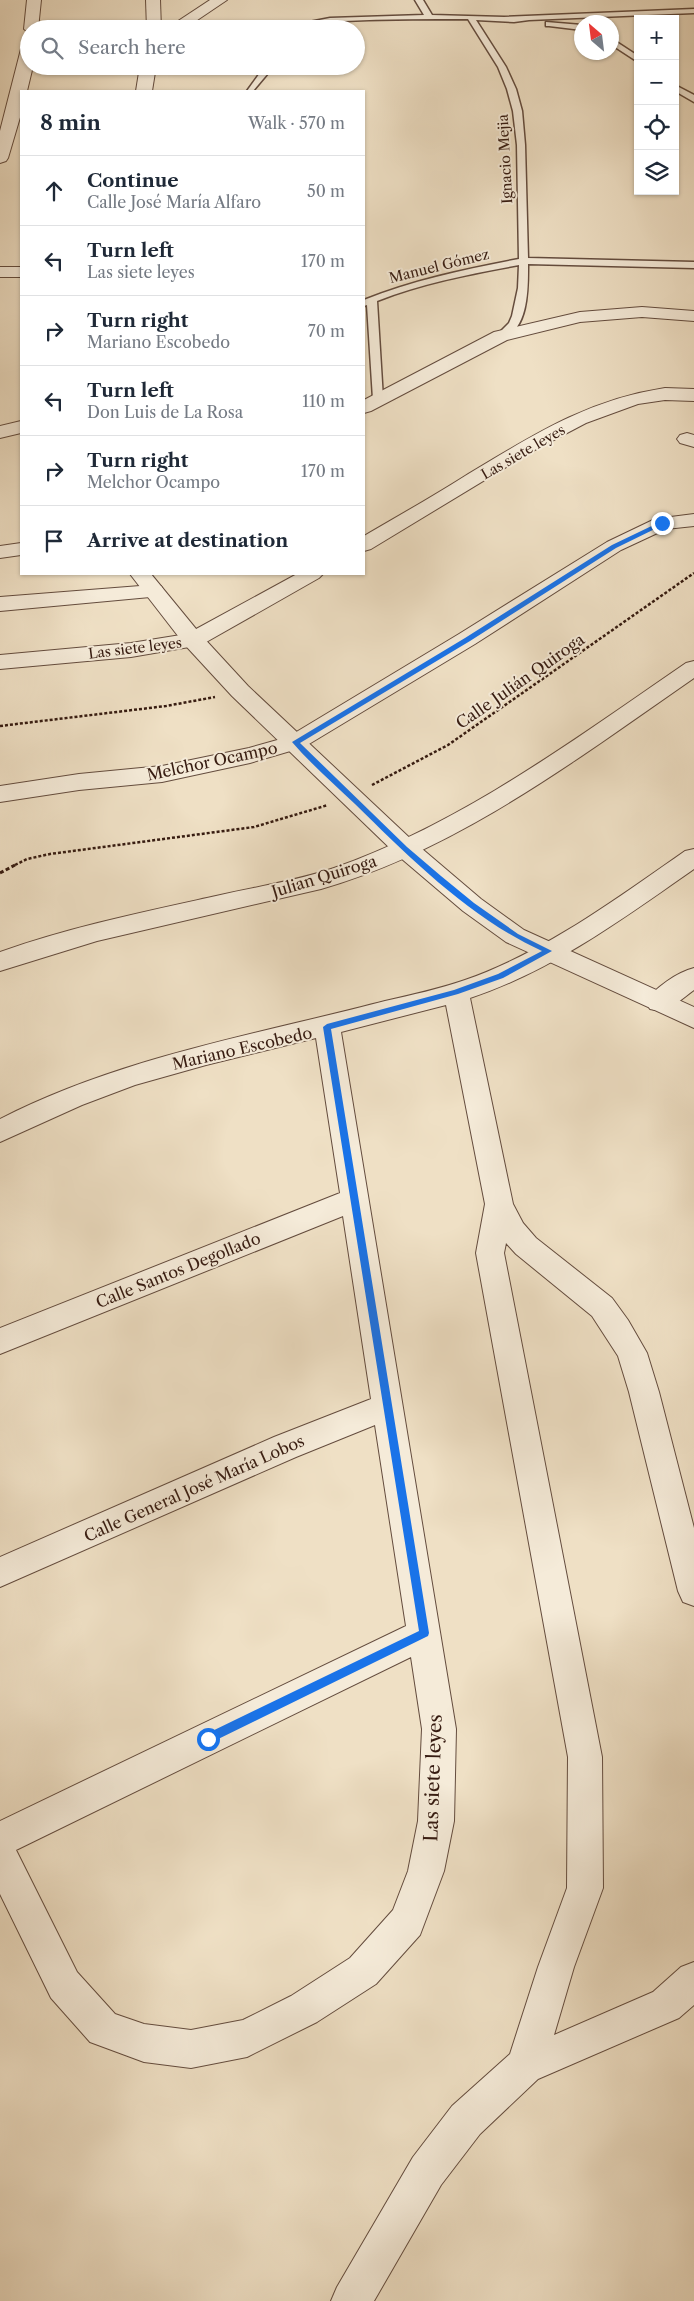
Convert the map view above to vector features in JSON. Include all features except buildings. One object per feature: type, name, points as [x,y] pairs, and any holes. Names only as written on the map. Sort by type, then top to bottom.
[{"type":"street","points":[[32,20],[34,0]]},
{"type":"street","points":[[153,0],[154,20]]},
{"type":"street","points":[[188,20],[220,0]]},
{"type":"street","points":[[21,90],[24,75]]},
{"type":"street","points":[[144,90],[147,75]]},
{"type":"street","points":[[0,102],[19,102],[0,158]]},
{"type":"street","points":[[0,272],[20,272]]},
{"type":"street","points":[[371,403],[501,336],[580,317],[642,312],[694,316]]},
{"type":"street","name":"Las siete leyes","points":[[365,544],[540,440],[585,416],[638,398],[662,395],[694,395]]},
{"type":"street","points":[[0,432],[20,427]]},
{"type":"street","name":"Melchor Ocampo","points":[[0,794],[70,783],[162,774],[250,755],[296,742],[467,639],[614,546],[662,523],[694,520]]},
{"type":"street","points":[[0,552],[20,549]]},
{"type":"street","name":"Las siete leyes","points":[[0,662],[132,650],[193,640],[310,575]]},
{"type":"street","points":[[0,604],[146,583],[193,640],[240,691],[296,742],[405,848],[472,905],[515,936],[694,1018]]},
{"type":"street","name":"Julian Quiroga","points":[[0,962],[88,933],[228,903],[354,870],[405,848],[500,798],[560,762],[694,668]]},
{"type":"street","name":"Mariano Escobedo","points":[[0,1131],[77,1095],[148,1070],[327,1027],[456,992],[501,976],[549,951],[633,899],[694,857]]},
{"type":"street","points":[[659,1002],[694,977]]},
{"type":"street","points":[[456,992],[499,1204],[514,1231],[526,1246],[602,1307],[632,1353],[644,1392],[694,1591]]},
{"type":"street","name":"Las siete leyes","points":[[0,1856],[64,1986],[103,2029],[144,2043],[191,2049],[247,2038],[304,2009],[363,1971],[407,1922],[426,1871],[436,1821],[439,1729],[389,1406],[327,1027]]},
{"type":"street","name":"Calle Santos Degollado","points":[[0,1341],[355,1199]]},
{"type":"street","points":[[499,1204],[490,1253],[585,1757],[585,1888],[556,1967],[525,2066]]},
{"type":"street","name":"Calle General José María Lobos","points":[[0,1572],[285,1447],[389,1406]]},
{"type":"street","points":[[0,1839],[425,1633]]},
{"type":"street","points":[[351,2301],[428,2171],[466,2120],[525,2066],[666,2005],[694,1980]]},
{"type":"lane","points":[[419,0],[430,18]]},
{"type":"lane","points":[[505,19],[549,15],[646,15],[694,10]]},
{"type":"lane","points":[[352,20],[374,17],[470,17],[574,27]]},
{"type":"lane","name":"Ignacio Mejia","points":[[470,17],[493,48],[515,100],[520,127],[523,261],[518,315],[512,327],[501,336]]},
{"type":"lane","points":[[619,45],[634,57]]},
{"type":"lane","points":[[250,90],[262,75]]},
{"type":"lane","points":[[679,90],[694,99]]},
{"type":"lane","name":"Manuel Gómez","points":[[368,302],[412,285],[460,273],[523,261],[694,266]]},
{"type":"lane","points":[[368,302],[371,403]]},
{"type":"path","name":"Calle Julián Quiroga","points":[[0,873],[27,860],[50,854],[254,827],[318,809],[352,796],[448,745],[694,573]]},
{"type":"path","points":[[0,726],[166,706],[240,691]]},
{"type":"route","points":[[208,1739],[425,1633],[327,1027],[456,992],[501,976],[549,951],[515,936],[472,905],[438,877],[405,848],[296,742],[467,639],[614,546],[662,523]]}]
